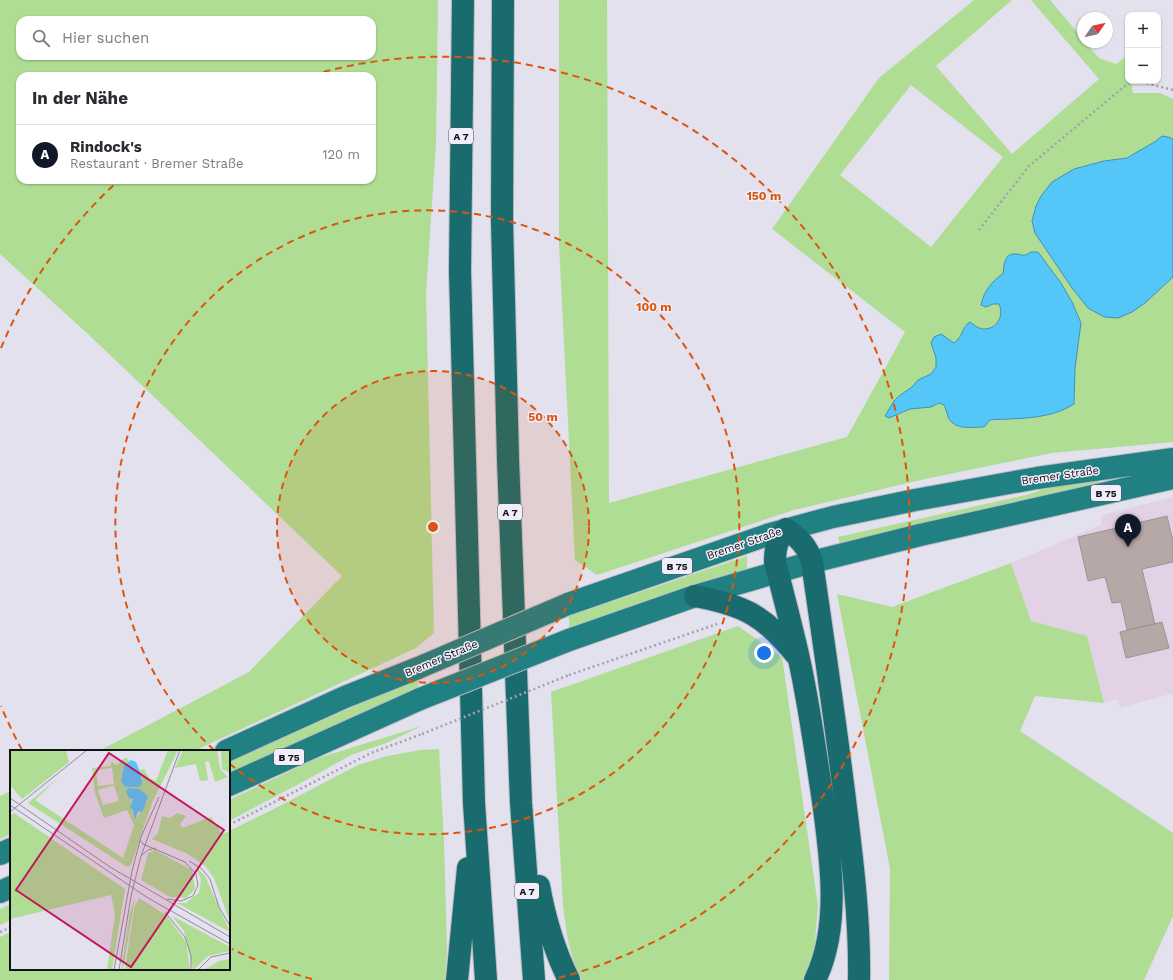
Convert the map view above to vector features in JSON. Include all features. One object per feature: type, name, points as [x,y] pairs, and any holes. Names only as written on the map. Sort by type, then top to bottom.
[{"type":"highway","name":"A 7","points":[[464,0],[460,271],[474,803],[486,980]]},
{"type":"highway","name":"A 7","points":[[503,0],[502,221],[508,459],[521,802],[534,980]]},
{"type":"highway","points":[[815,980],[821,968],[827,942],[831,905],[829,849],[817,761],[800,660],[775,562],[776,549],[781,536],[786,529],[805,546],[812,562],[833,705],[856,894],[860,955],[859,980]]},
{"type":"highway","points":[[695,596],[735,606],[756,617],[776,632],[800,660]]},
{"type":"highway","points":[[521,802],[545,919],[569,980]]},
{"type":"highway","points":[[457,980],[474,803]]},
{"type":"main road","name":"Bremer Straße","points":[[228,750],[345,697],[418,668],[568,604],[786,529],[833,517],[930,497],[1037,478],[1173,459]]},
{"type":"main road","name":"B 75","points":[[230,785],[420,699],[569,640],[695,596],[812,562],[920,535],[1173,478]]},
{"type":"main road","points":[[0,854],[10,849]]},
{"type":"main road","points":[[0,892],[10,887]]},
{"type":"path","points":[[979,230],[1029,166],[1127,84]]},
{"type":"path","points":[[1149,84],[1173,90]]},
{"type":"path","points":[[230,824],[371,753],[569,675],[718,624]]},
{"type":"path","points":[[0,932],[10,927]]},
{"type":"shaded area","points":[[1173,497],[1173,693],[1120,708],[1118,699],[1104,703],[1087,636],[1031,621],[1011,563],[1101,525],[1102,515]]},
{"type":"green space","points":[[0,0],[438,0],[436,143],[426,293],[434,633],[416,648],[196,750],[101,750],[249,672],[342,576],[89,335],[0,254]]},
{"type":"green space","points":[[559,0],[607,0],[609,503],[847,437],[905,332],[772,229],[879,78],[974,0],[1012,0],[936,66],[1012,154],[1099,79],[1031,0],[1050,0],[1077,32],[1077,48],[1090,48],[1099,58],[1116,64],[1125,57],[1125,84],[1132,84],[1133,93],[1160,93],[1173,99],[1173,139],[1162,136],[1144,149],[1129,157],[1106,161],[1069,172],[1051,184],[1044,192],[1033,214],[1145,303],[1173,277],[1173,442],[1052,453],[925,479],[794,510],[597,575],[575,560],[559,244]],"holes":[[[911,85],[1003,157],[931,247],[840,175]],[[1031,252],[1081,323],[1075,368],[1074,404],[1044,415],[990,421],[974,427],[964,428],[949,418],[944,405],[939,403],[931,407],[910,409],[894,417],[899,396],[912,387],[918,380],[931,374],[936,367],[936,358],[933,351],[946,337],[953,343],[959,339],[965,325],[984,329],[993,327],[999,321],[1001,313],[1000,304],[993,304],[986,307],[981,305],[995,279],[1003,274],[1005,259],[1025,256]]]},
{"type":"green space","points":[[1099,478],[1100,484],[840,544],[838,537],[1030,494],[1046,488]]},
{"type":"green space","points":[[747,556],[747,570],[569,628],[569,616]]},
{"type":"green space","points":[[1011,563],[1031,621],[1087,636],[1104,703],[1035,696],[1020,731],[1173,833],[1173,916],[1144,980],[889,980],[890,869],[837,594],[892,607]]},
{"type":"green space","points":[[738,626],[782,657],[818,906],[814,954],[803,980],[582,980],[571,953],[563,905],[551,692]]},
{"type":"green space","points":[[418,678],[419,687],[230,774],[230,762]]},
{"type":"green space","points":[[422,726],[386,743],[351,755],[230,820],[230,800],[318,758]]},
{"type":"green space","points":[[439,749],[444,841],[447,950],[445,980],[0,980],[0,937],[10,932],[10,970],[230,970],[230,831],[358,765],[387,756],[420,750]]},
{"type":"green space","points":[[10,791],[10,834],[0,839],[0,796]]},
{"type":"green space","points":[[10,904],[10,920],[0,925],[0,909]]},
{"type":"water","points":[[1162,136],[1173,139],[1173,277],[1145,303],[1132,312],[1118,318],[1104,317],[1088,308],[1072,288],[1035,233],[1032,221],[1036,206],[1041,196],[1052,182],[1074,169],[1104,161],[1127,158]]},
{"type":"water","points":[[1031,252],[1038,252],[1061,283],[1072,302],[1081,323],[1075,368],[1074,404],[1055,413],[1044,416],[990,420],[984,427],[969,428],[959,426],[951,421],[944,405],[939,403],[931,407],[910,409],[889,418],[885,416],[894,401],[899,396],[912,387],[918,380],[931,374],[936,367],[936,358],[931,343],[934,337],[941,334],[954,343],[965,326],[970,322],[978,328],[984,329],[993,327],[999,321],[1001,313],[999,304],[993,304],[986,307],[981,305],[984,296],[992,283],[1003,274],[1005,261],[1011,254],[1024,255]]},
{"type":"building","points":[[1167,516],[1173,541],[1173,562],[1142,569],[1155,624],[1127,630],[1121,602],[1112,603],[1105,577],[1088,581],[1078,537]]},
{"type":"building","points":[[1162,622],[1169,648],[1126,658],[1120,632]]},
{"type":"place","name":"Rindock's","points":[[1128,547]]}]
